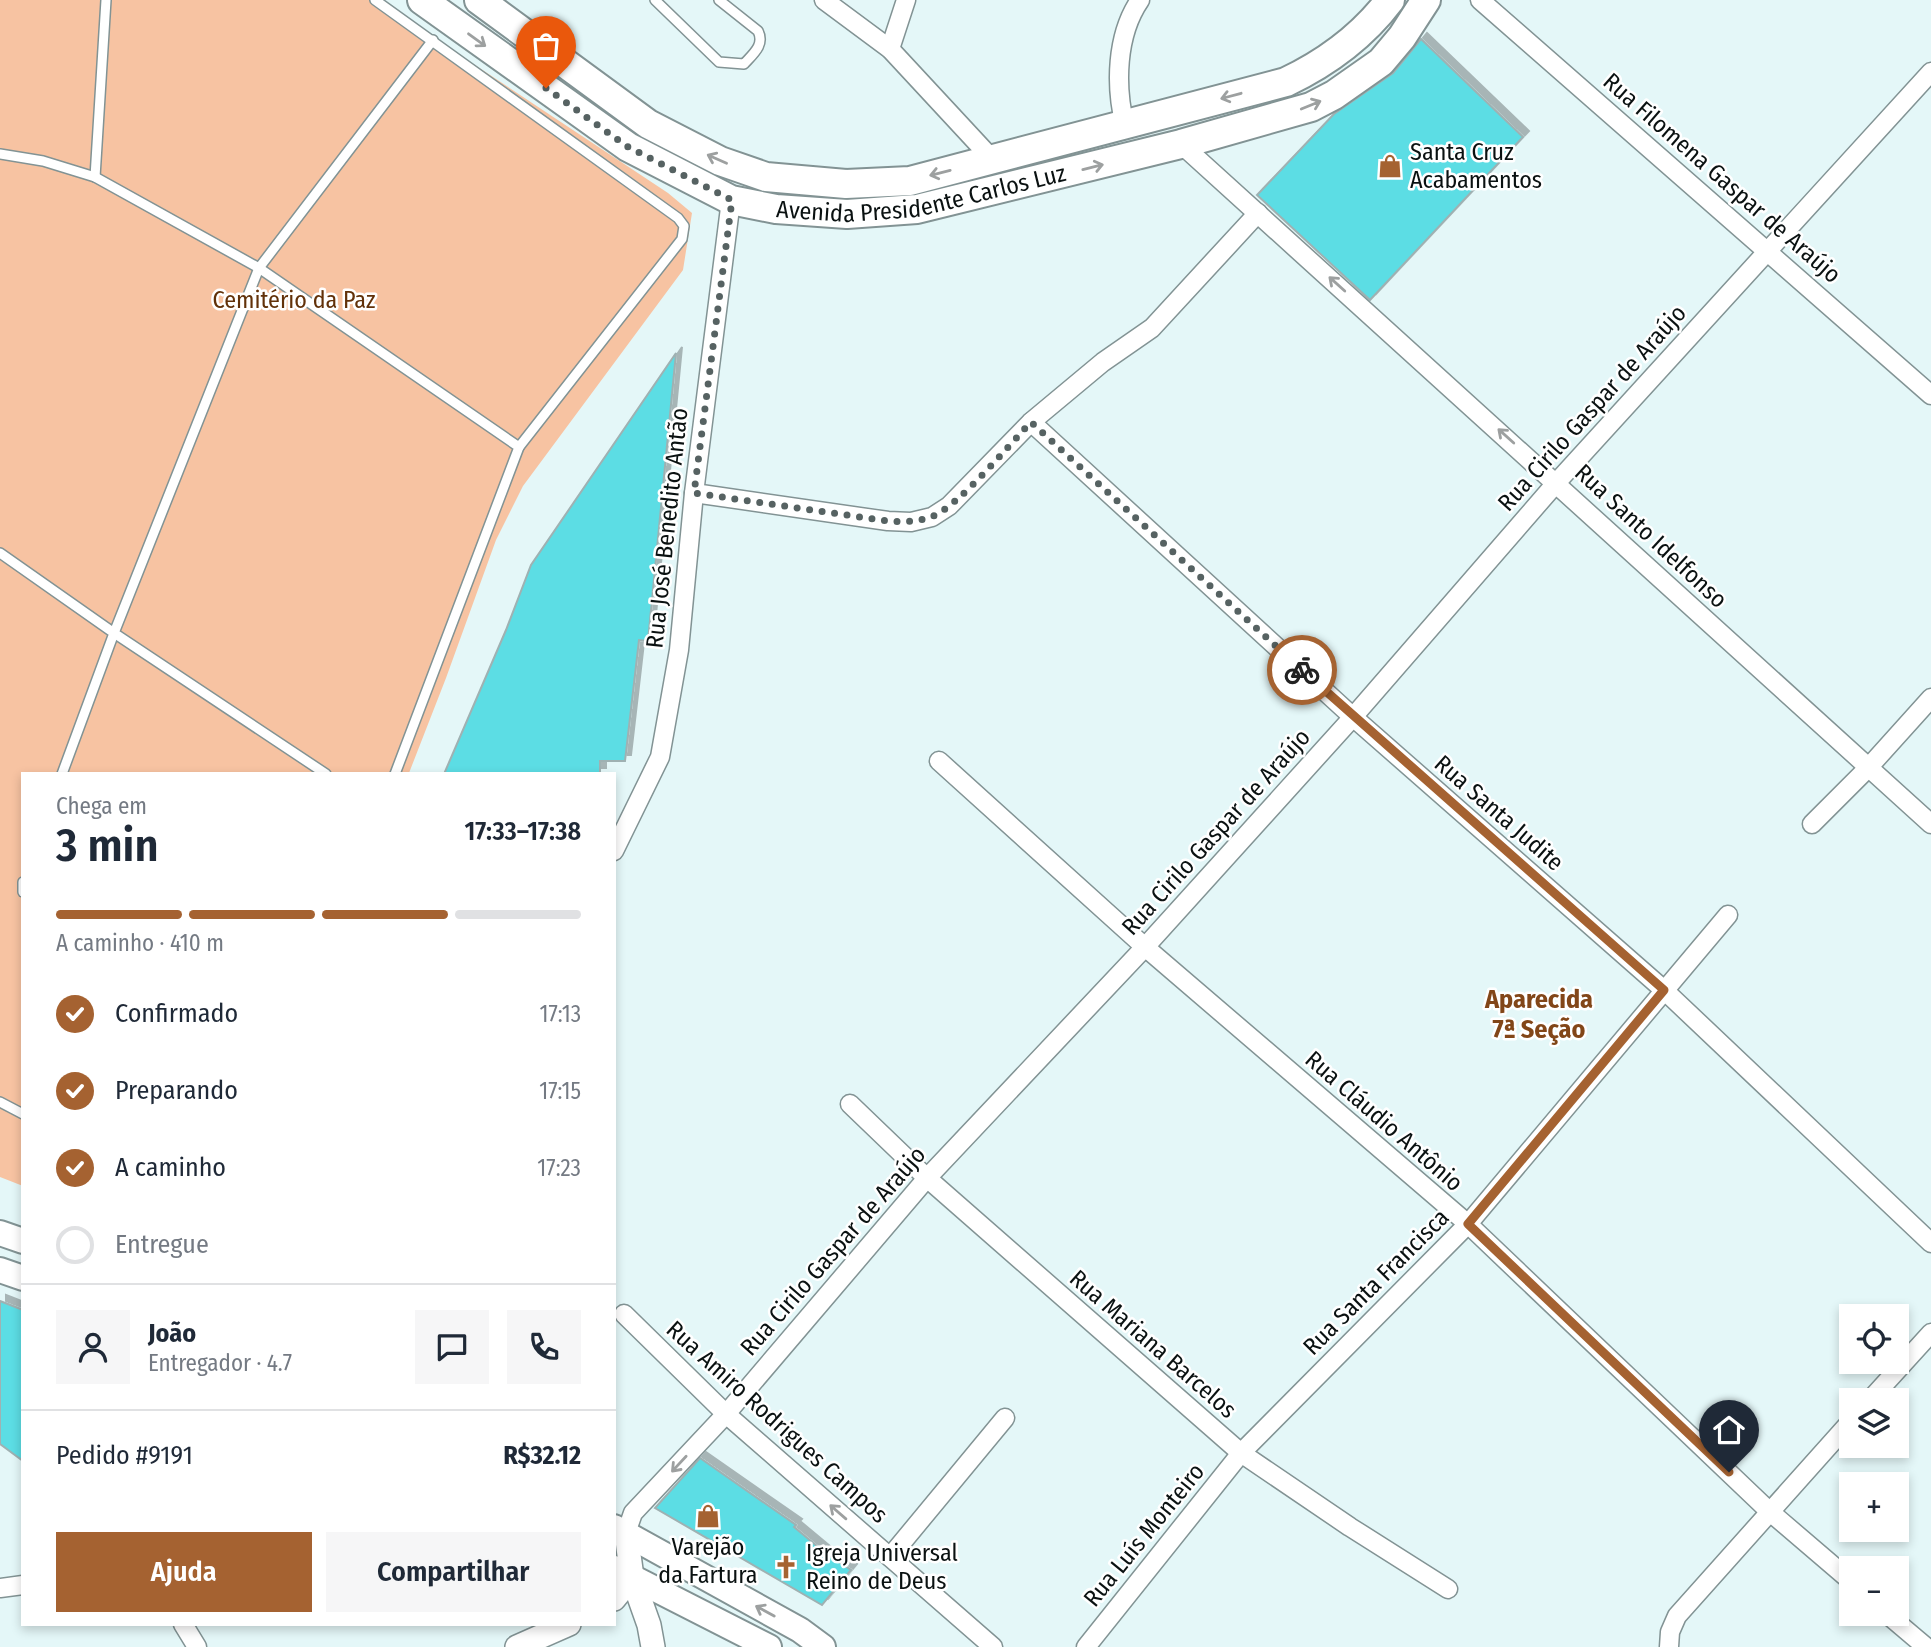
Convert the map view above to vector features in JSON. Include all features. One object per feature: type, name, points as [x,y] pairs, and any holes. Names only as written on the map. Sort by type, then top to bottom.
[{"type":"main road","name":"Avenida Presidente Carlos Luz","points":[[422,0],[628,147],[732,200],[776,209],[847,214],[918,209],[1181,144],[1311,107],[1334,95],[1381,62],[1402,37],[1426,0]]},
{"type":"main road","name":"Avenida Presidente Carlos Luz","points":[[479,0],[648,124],[720,161],[766,177],[846,184],[910,181],[1286,82],[1314,69],[1340,51],[1366,30],[1390,0]]},
{"type":"main road","points":[[0,1233],[21,1240]]},
{"type":"main road","points":[[0,1270],[21,1277]]},
{"type":"main road","points":[[620,1530],[800,1630],[823,1647]]},
{"type":"main road","points":[[623,1573],[769,1647]]},
{"type":"street","points":[[824,0],[890,49],[993,160]]},
{"type":"street","points":[[890,49],[906,0]]},
{"type":"street","points":[[1125,125],[1119,103],[1118,73],[1122,47],[1140,0]]},
{"type":"street","name":"Rua Filomena Gaspar de Araújo","points":[[1480,0],[1769,250],[1931,395]]},
{"type":"street","name":"Rua Cirilo Gaspar de Araújo","points":[[620,1530],[726,1414],[926,1178],[1145,947],[1353,717],[1557,482],[1931,72]]},
{"type":"street","name":"Rua Santo Idelfonso","points":[[1181,144],[1557,482],[1931,824]]},
{"type":"street","name":"Rua José Benedito Antão","points":[[616,847],[660,757],[679,650],[694,493],[732,200]]},
{"type":"street","points":[[694,493],[888,521],[911,522],[933,517],[949,506],[1031,422],[1103,362],[1152,328],[1258,213]]},
{"type":"street","name":"Rua Santa Judite","points":[[1031,422],[1353,717],[1664,990],[1931,1243]]},
{"type":"street","points":[[1812,824],[1868,768],[1931,698]]},
{"type":"street","name":"Rua Cláudio Antônio","points":[[939,761],[1145,947],[1468,1224],[1769,1511],[1839,1571]]},
{"type":"street","name":"Rua Santa Francisca","points":[[1241,1453],[1468,1224],[1728,915]]},
{"type":"street","name":"Rua Mariana Barcelos","points":[[850,1104],[926,1178],[1241,1453],[1350,1528],[1448,1589]]},
{"type":"street","name":"Rua Amiro Rodrigues Campos","points":[[624,1314],[726,1414],[993,1647]]},
{"type":"street","points":[[1881,1388],[1931,1333]]},
{"type":"street","points":[[890,1557],[1005,1418]]},
{"type":"street","points":[[1669,1647],[1670,1632],[1677,1616],[1839,1434]]},
{"type":"street","name":"Rua Luís Monteiro","points":[[1086,1647],[1241,1453]]},
{"type":"street","points":[[620,1530],[623,1573],[649,1625],[653,1647]]},
{"type":"street","points":[[616,1593],[623,1573]]},
{"type":"street","points":[[0,1588],[21,1585]]},
{"type":"street","points":[[184,1626],[197,1647]]},
{"type":"street","points":[[517,1647],[564,1626]]},
{"type":"street","points":[[1901,1626],[1926,1647]]},
{"type":"lane","points":[[96,177],[106,0]]},
{"type":"lane","points":[[375,0],[678,218],[684,226],[682,239],[519,447],[396,772]]},
{"type":"lane","points":[[655,0],[719,62],[744,64],[759,46],[761,37],[758,31],[719,0]]},
{"type":"lane","points":[[63,772],[114,633],[259,268],[433,40]]},
{"type":"lane","points":[[0,154],[43,160],[96,177],[259,268],[519,447]]},
{"type":"lane","points":[[0,553],[114,633],[323,772]]},
{"type":"lane","points":[[0,1102],[21,1113]]},
{"type":"green space","name":"Cemitério da Paz","points":[[0,0],[377,0],[668,193],[692,213],[683,270],[523,486],[496,540],[409,772],[21,772],[21,1185],[0,1177]]},
{"type":"building","name":"Santa Cruz Acabamentos","points":[[1421,39],[1523,137],[1370,300],[1257,195],[1334,114],[1393,73]]},
{"type":"building","points":[[676,353],[648,641],[639,640],[625,761],[600,761],[600,772],[445,772],[531,565]]},
{"type":"building","points":[[0,1301],[21,1309],[21,1460],[0,1444]]},
{"type":"building","points":[[700,1458],[796,1525],[794,1527],[824,1552],[851,1570],[822,1605],[655,1508]]},
{"type":"way so far","points":[[546,88],[628,147],[732,200],[694,493],[911,522],[933,517],[949,506],[1031,422],[1302,670]]},
{"type":"place","name":"Santa Cruz Acabamentos","points":[[1390,166]]},
{"type":"place","name":"Varejão da Fartura","points":[[708,1516]]},
{"type":"place","name":"Igreja Universal Reino de Deus","points":[[786,1567]]},
{"type":"district","name":"Aparecida 7ª Seção","points":[[1539,1014]]},
{"type":"route","points":[[1302,670],[1664,990],[1468,1224],[1729,1472]]}]
